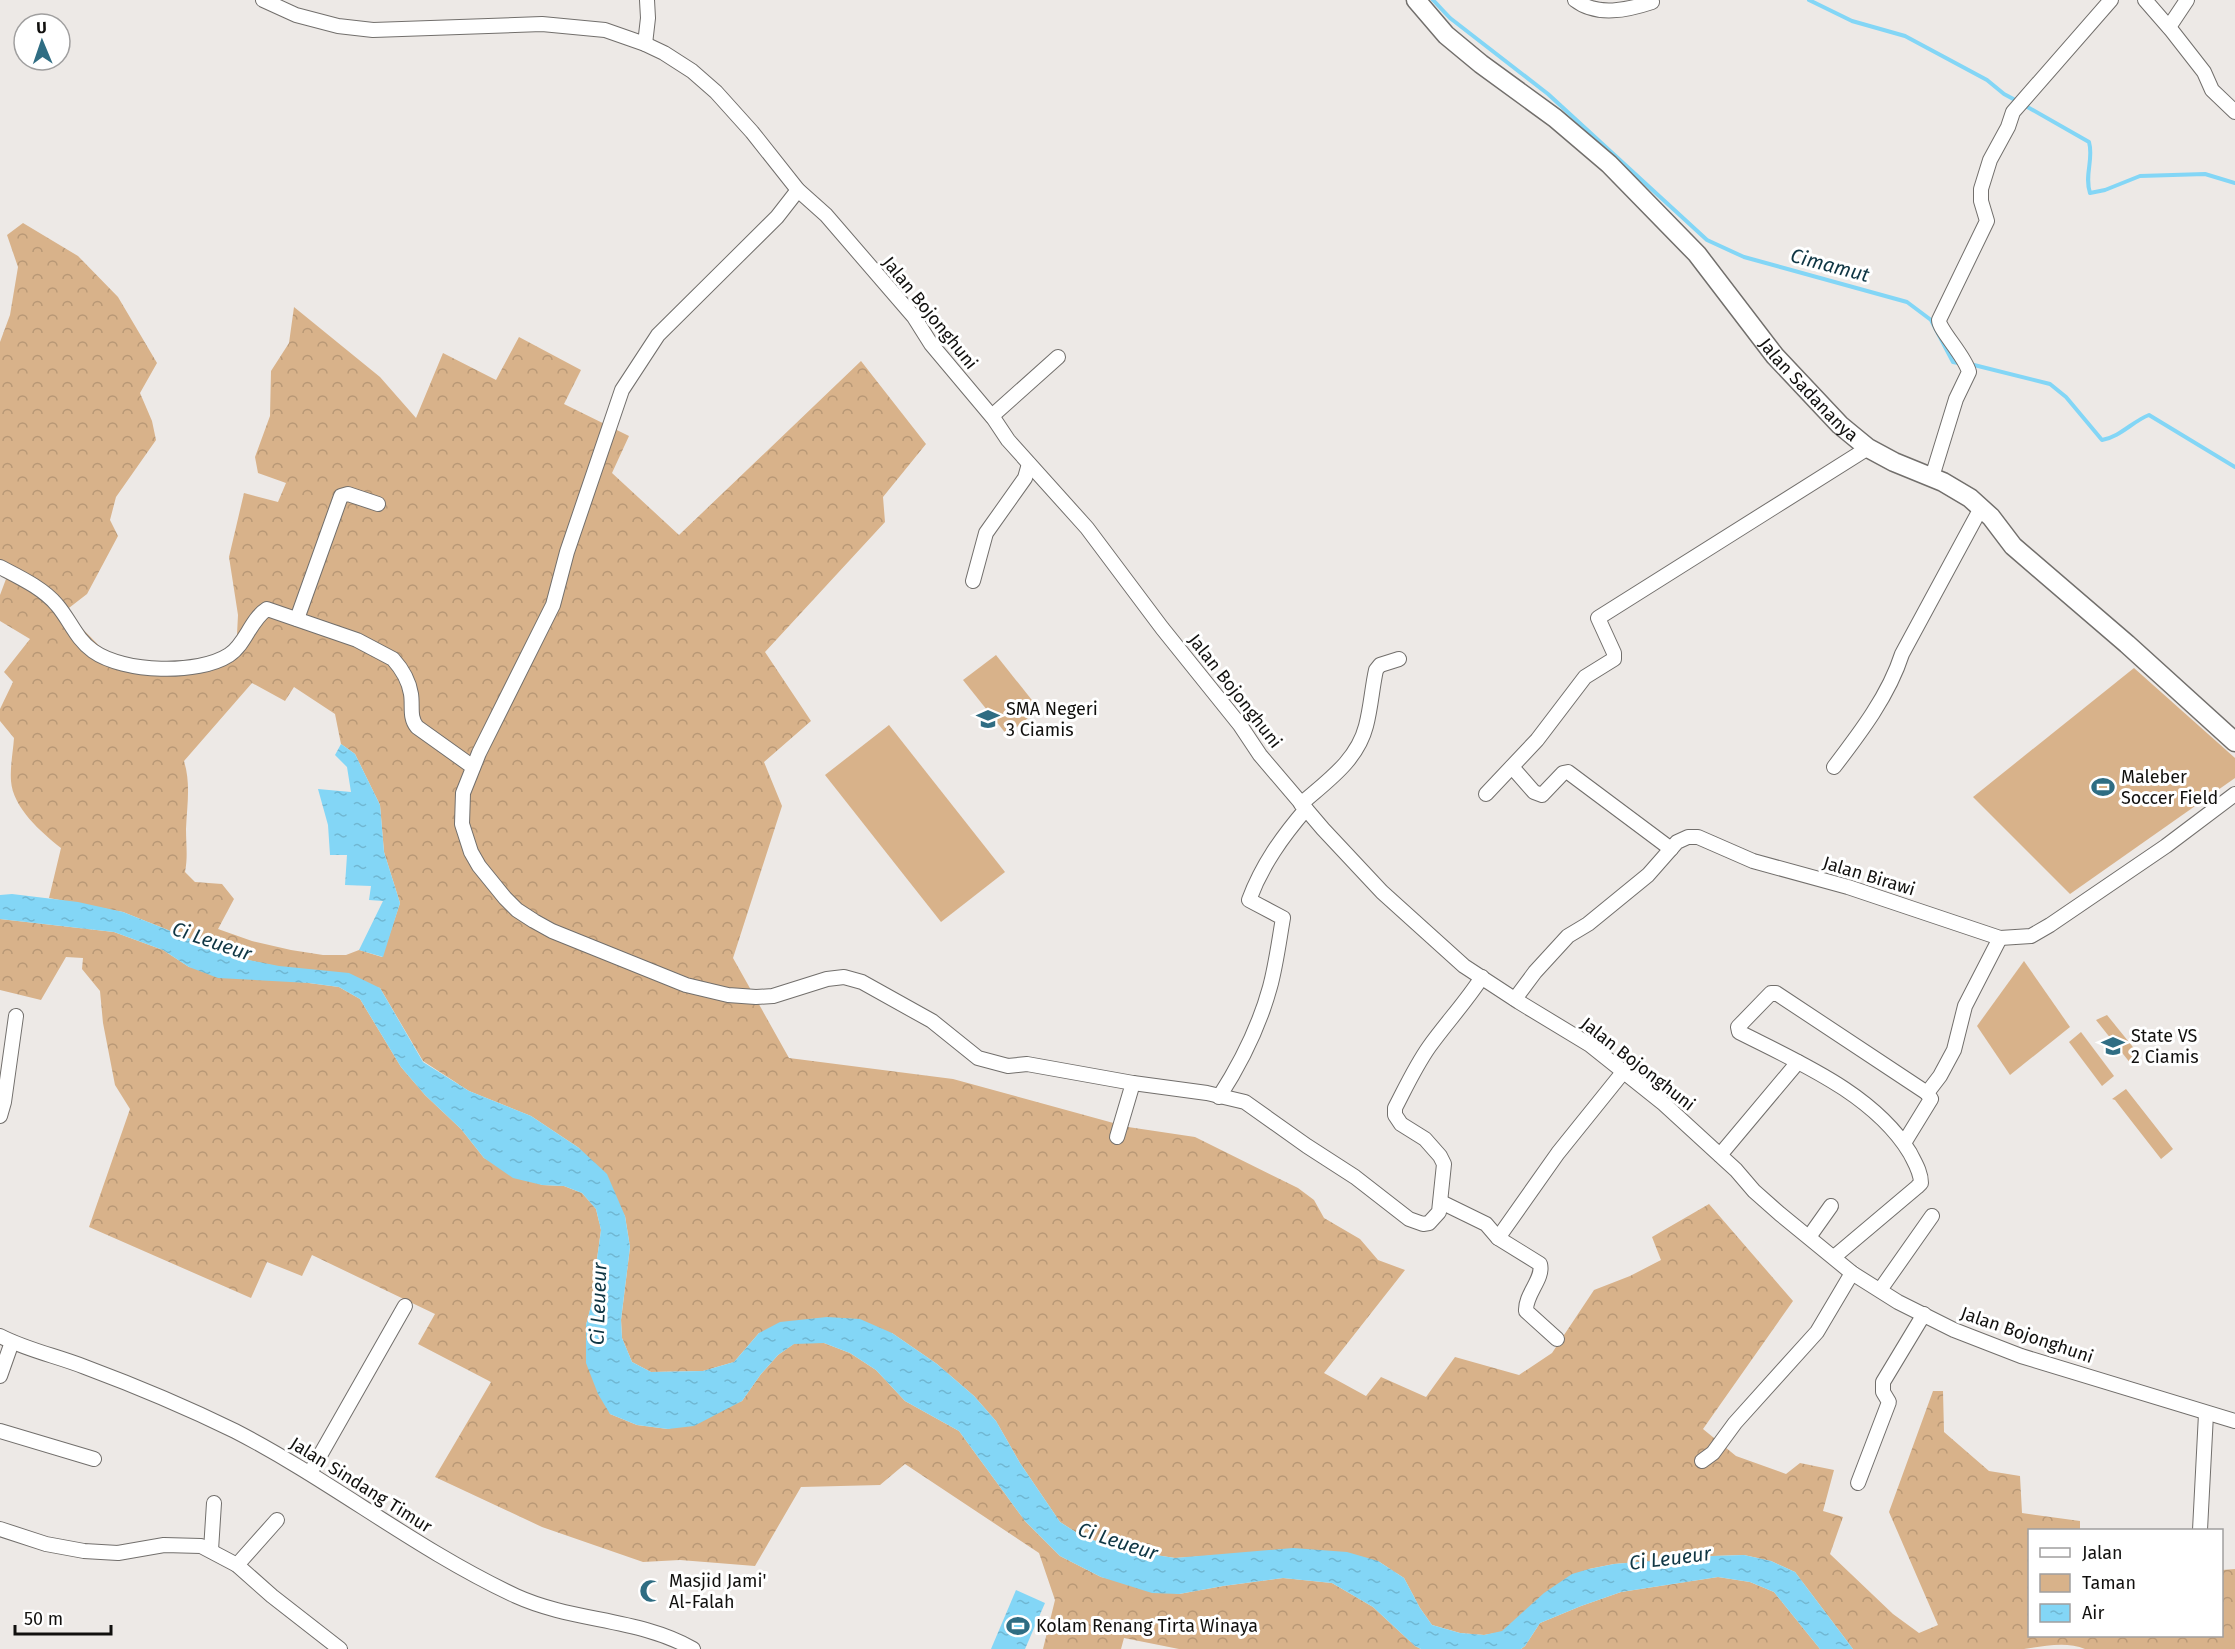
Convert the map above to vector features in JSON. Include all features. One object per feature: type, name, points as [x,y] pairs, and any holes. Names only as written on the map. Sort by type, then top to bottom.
[{"type":"street","name":"Jalan Bojonghuni","points":[[264,0],[296,15],[338,26],[373,30],[490,24],[574,26],[605,30],[645,44],[692,70],[716,92],[752,132],[798,190],[826,215],[914,317],[931,344],[992,416],[1008,440],[1087,528],[1162,628],[1240,725],[1260,755],[1323,830],[1382,892],[1464,966],[1590,1045],[1624,1071],[1720,1155],[1754,1191],[1852,1273],[1898,1302],[1954,1330],[2021,1356],[2235,1421]]},
{"type":"street","points":[[645,44],[648,18],[647,0]]},
{"type":"street","name":"Jalan Sadananya","points":[[1416,0],[1446,35],[1578,136],[1616,171],[1697,254],[1774,356],[1840,426],[1868,448],[1894,462],[1943,482],[1970,498],[1991,517],[2013,546],[2127,644],[2235,742]]},
{"type":"street","points":[[1575,0],[1595,9],[1613,10],[1630,9],[1652,2]]},
{"type":"street","points":[[1932,477],[1956,399],[1968,374],[1966,364],[1940,327],[1939,320],[1987,221],[1980,196],[1987,169],[2021,102],[2111,0]]},
{"type":"street","points":[[2145,0],[2204,72],[2212,90],[2235,112]]},
{"type":"street","points":[[2169,27],[2187,0]]},
{"type":"street","points":[[798,190],[777,217],[658,335],[622,390],[567,552],[553,605],[489,731],[464,793],[461,810],[462,824],[471,852],[479,866],[511,904],[552,931],[686,985],[728,995],[756,997],[773,996],[835,977],[854,979],[932,1021],[978,1058],[1008,1066],[1027,1064],[1133,1083],[1207,1093],[1245,1102],[1306,1146],[1364,1183],[1409,1219],[1423,1224],[1429,1223],[1439,1212],[1444,1164],[1425,1139],[1401,1124],[1395,1115],[1395,1108],[1415,1067],[1470,997],[1482,977]]},
{"type":"street","points":[[992,416],[1058,357]]},
{"type":"street","points":[[1486,794],[1537,740],[1586,677],[1614,658],[1614,653],[1598,618],[1868,448]]},
{"type":"street","points":[[973,581],[986,532],[1025,478],[1029,464]]},
{"type":"street","points":[[297,619],[341,496],[348,494],[378,504]]},
{"type":"street","points":[[1834,767],[1895,677],[1908,644],[1981,508]]},
{"type":"street","points":[[0,567],[36,587],[51,599],[74,633],[92,651],[106,659],[124,664],[175,669],[207,665],[231,654],[267,609],[357,640],[393,659],[409,686],[412,721],[417,727],[473,767]]},
{"type":"street","points":[[1219,1097],[1240,1064],[1257,1024],[1270,987],[1283,918],[1249,900],[1258,876],[1279,840],[1303,806],[1339,771],[1357,748],[1366,725],[1376,670],[1380,665],[1398,659]]},
{"type":"street","points":[[1512,767],[1534,792],[1542,795],[1563,773],[1568,772],[1671,849]]},
{"type":"street","name":"Jalan Birawi","points":[[1515,999],[1535,972],[1568,936],[1588,924],[1648,875],[1677,843],[1688,837],[1698,837],[1754,861],[1848,887],[2000,938],[2031,936],[2166,846],[2235,794]]},
{"type":"street","points":[[1927,1093],[1940,1076],[1954,1050],[1965,1006],[2000,938]]},
{"type":"street","points":[[1834,1257],[1921,1183],[1919,1170],[1904,1143],[1879,1117],[1857,1099],[1827,1078],[1738,1032],[1738,1027],[1771,993],[1776,993],[1927,1093],[1931,1099],[1904,1143]]},
{"type":"street","points":[[0,1116],[16,1016]]},
{"type":"street","points":[[1720,1155],[1798,1062]]},
{"type":"street","points":[[1498,1238],[1558,1153],[1624,1071]]},
{"type":"street","points":[[1117,1137],[1133,1083]]},
{"type":"street","points":[[1441,1202],[1486,1224],[1498,1238],[1540,1263],[1541,1270],[1527,1301],[1526,1311],[1557,1339]]},
{"type":"street","points":[[1809,1237],[1832,1206]]},
{"type":"street","points":[[1880,1290],[1932,1216]]},
{"type":"street","points":[[1702,1461],[1713,1453],[1735,1423],[1817,1332],[1852,1273]]},
{"type":"street","points":[[310,1473],[405,1306]]},
{"type":"street","points":[[1858,1484],[1889,1402],[1883,1392],[1883,1382],[1924,1314]]},
{"type":"street","points":[[0,1376],[6,1339]]},
{"type":"street","name":"Jalan Sindang Timur","points":[[6,1339],[85,1366],[170,1400],[237,1432],[310,1473],[438,1555],[519,1597],[556,1609],[639,1627],[675,1638],[693,1649]]},
{"type":"street","points":[[2199,1529],[2206,1414]]},
{"type":"street","points":[[0,1431],[94,1459]]},
{"type":"street","points":[[211,1550],[214,1503]]},
{"type":"street","points":[[237,1565],[277,1520]]},
{"type":"street","points":[[0,1529],[46,1544],[84,1551],[118,1553],[164,1545],[201,1546],[237,1565],[272,1596],[340,1649]]},
{"type":"green space","points":[[23,223],[78,256],[118,297],[157,363],[140,393],[152,421],[156,440],[116,497],[110,520],[118,536],[87,594],[65,611],[120,667],[183,671],[236,654],[238,615],[229,557],[244,493],[278,502],[286,483],[258,473],[255,457],[270,416],[271,371],[289,343],[294,307],[380,377],[416,418],[443,353],[496,380],[519,337],[581,370],[564,404],[629,436],[612,473],[679,535],[861,361],[926,444],[883,497],[885,522],[765,652],[811,721],[764,762],[782,806],[733,958],[789,1058],[953,1079],[1128,1127],[1195,1137],[1298,1188],[1314,1200],[1324,1218],[1360,1239],[1378,1260],[1405,1270],[1324,1373],[1366,1396],[1381,1377],[1426,1397],[1455,1357],[1519,1375],[1552,1353],[1594,1290],[1630,1276],[1661,1260],[1652,1237],[1709,1204],[1793,1301],[1703,1429],[1736,1456],[1786,1474],[1800,1463],[1834,1470],[1823,1511],[1843,1517],[1830,1554],[1893,1614],[1919,1633],[1938,1625],[1889,1512],[1933,1391],[1943,1391],[1944,1432],[1989,1471],[2020,1476],[2022,1513],[2080,1521],[2080,1529],[2028,1529],[2028,1637],[2223,1637],[2223,1570],[2235,1569],[2235,1649],[2085,1649],[2063,1645],[2024,1649],[1853,1649],[1795,1572],[1771,1561],[1744,1555],[1614,1564],[1589,1569],[1520,1616],[1502,1632],[1484,1635],[1460,1633],[1432,1625],[1404,1578],[1378,1561],[1220,1555],[1175,1558],[1136,1552],[1085,1538],[1060,1522],[1020,1463],[996,1421],[974,1396],[937,1364],[892,1333],[759,1333],[734,1362],[703,1371],[651,1372],[632,1362],[622,1338],[621,1320],[630,1247],[625,1216],[579,1148],[531,1116],[469,1091],[423,1061],[380,988],[238,958],[123,912],[49,898],[61,848],[29,819],[17,801],[11,781],[14,738],[0,721],[0,709],[13,682],[4,672],[30,639],[0,621],[0,595],[9,571],[0,567],[0,342],[10,315],[18,267],[7,235]],"holes":[[[252,683],[285,701],[294,687],[335,714],[341,744],[355,754],[380,805],[384,852],[400,903],[382,957],[359,950],[346,955],[323,955],[291,950],[252,941],[218,929],[234,899],[222,884],[195,882],[185,872],[188,786],[184,761]]]},
{"type":"green space","points":[[996,655],[1039,709],[1007,735],[963,680]]},
{"type":"green space","name":"Maleber Soccer Field","points":[[2134,668],[2235,758],[2235,778],[2070,894],[1973,797]]},
{"type":"green space","points":[[889,725],[1005,872],[941,922],[825,775]]},
{"type":"green space","points":[[0,919],[114,932],[163,950],[189,967],[339,987],[360,999],[401,1067],[425,1095],[461,1129],[484,1158],[542,1185],[564,1186],[582,1193],[596,1209],[601,1230],[597,1259],[597,1283],[586,1325],[610,1414],[637,1425],[668,1429],[742,1401],[778,1355],[795,1343],[824,1343],[850,1353],[876,1370],[905,1401],[959,1431],[1025,1521],[1060,1556],[1101,1577],[1179,1594],[1283,1578],[1332,1583],[1373,1607],[1421,1649],[1179,1649],[1124,1638],[1121,1649],[1043,1649],[1055,1600],[1039,1553],[905,1464],[880,1485],[801,1487],[755,1566],[680,1560],[643,1562],[542,1527],[435,1477],[491,1382],[418,1344],[435,1314],[312,1255],[302,1276],[267,1262],[251,1298],[89,1227],[130,1109],[115,1085],[103,1023],[100,991],[82,969],[83,958],[66,957],[41,1000],[0,990]]},
{"type":"green space","points":[[2024,961],[2070,1027],[2010,1075],[1977,1026]]},
{"type":"green space","points":[[2107,1015],[2141,1057],[2131,1064],[2096,1020]]},
{"type":"green space","points":[[2081,1032],[2114,1076],[2102,1086],[2069,1042]]},
{"type":"green space","points":[[2126,1089],[2173,1149],[2161,1159],[2112,1099]]},
{"type":"green space","points":[[1718,1577],[1750,1582],[1774,1592],[1820,1649],[1521,1649],[1540,1623],[1581,1606],[1621,1592]]},
{"type":"water","points":[[341,744],[355,754],[380,805],[384,852],[400,903],[383,957],[359,950],[383,901],[369,900],[371,886],[345,885],[347,855],[330,855],[328,825],[318,789],[351,792],[347,767],[335,755]]},
{"type":"water","name":"Ci Leueur","points":[[12,894],[78,902],[123,912],[238,958],[279,966],[349,973],[380,988],[423,1062],[469,1091],[531,1116],[579,1148],[607,1174],[625,1216],[630,1247],[621,1320],[622,1338],[632,1362],[651,1372],[703,1371],[734,1362],[759,1333],[780,1322],[827,1317],[860,1319],[892,1333],[937,1364],[974,1396],[996,1421],[1020,1463],[1060,1522],[1085,1538],[1136,1552],[1175,1558],[1293,1548],[1347,1552],[1378,1561],[1404,1578],[1432,1625],[1460,1633],[1484,1635],[1502,1631],[1544,1593],[1572,1574],[1614,1564],[1744,1555],[1771,1561],[1795,1572],[1853,1649],[1820,1649],[1774,1592],[1750,1582],[1718,1577],[1621,1592],[1581,1606],[1540,1623],[1521,1649],[1421,1649],[1373,1607],[1332,1583],[1283,1578],[1179,1594],[1152,1593],[1101,1577],[1060,1556],[1025,1521],[959,1431],[905,1401],[876,1370],[850,1353],[824,1343],[794,1344],[778,1355],[742,1401],[694,1426],[668,1429],[637,1425],[610,1414],[598,1394],[586,1363],[586,1325],[597,1283],[597,1259],[601,1230],[596,1209],[582,1193],[564,1186],[542,1185],[513,1178],[484,1158],[461,1129],[425,1095],[401,1067],[360,999],[339,987],[218,978],[189,967],[163,950],[114,932],[0,919],[0,895]]},
{"type":"water","name":"Kolam Renang Tirta Winaya","points":[[1016,1590],[1045,1603],[1025,1649],[991,1649]]},
{"type":"waterway","name":"Cimamut","points":[[1433,0],[1450,18],[1548,94],[1707,240],[1744,257],[1907,302],[1931,320],[1953,362],[1963,364]]},
{"type":"waterway","points":[[1809,0],[1852,21],[1905,36],[1987,80],[2017,101]]},
{"type":"waterway","points":[[2024,105],[2089,142],[2088,186],[2090,193],[2105,190],[2140,176],[2205,174],[2235,183]]},
{"type":"waterway","name":"Cimamut","points":[[1970,364],[2050,384],[2066,397],[2102,440],[2115,436],[2149,415],[2235,467]]},
{"type":"place","name":"SMA Negeri 3 Ciamis","points":[[988,719]]},
{"type":"place","name":"Maleber Soccer Field","points":[[2103,787]]},
{"type":"place","name":"State VS 2 Ciamis","points":[[2113,1046]]},
{"type":"place","name":"Masjid Jami' Al-Falah","points":[[651,1591]]},
{"type":"place","name":"Kolam Renang Tirta Winaya","points":[[1018,1626]]}]
